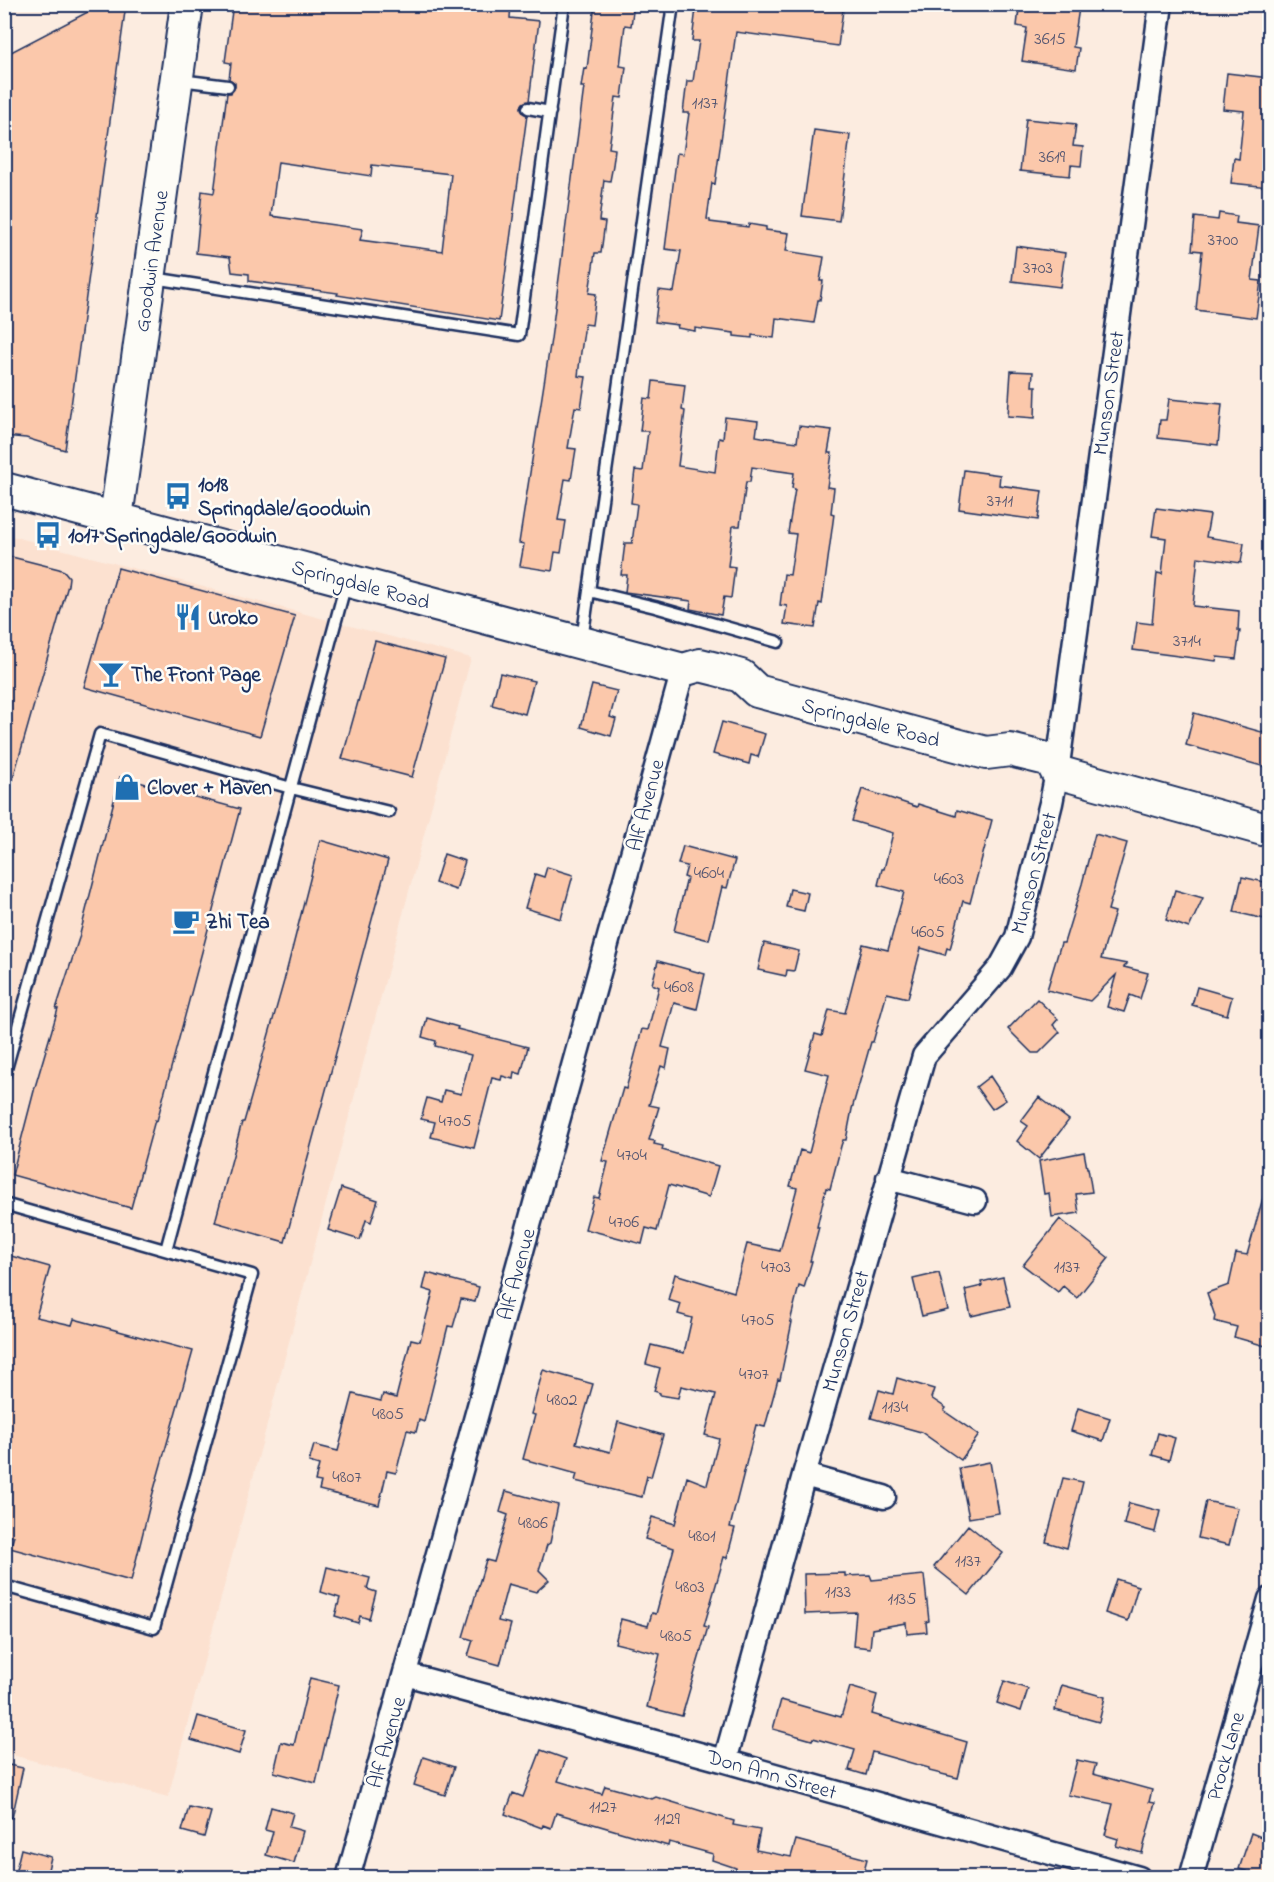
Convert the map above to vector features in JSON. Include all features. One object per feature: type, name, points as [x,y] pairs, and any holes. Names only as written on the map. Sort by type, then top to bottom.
[{"type":"main road","name":"Goodwin Avenue","points":[[116,518],[187,4]]},
{"type":"main road","name":"Springdale Road","points":[[4,489],[683,670],[699,665],[741,676],[757,691],[986,753],[1010,750],[1049,759],[1057,772],[1269,831]]},
{"type":"street","name":"Munson Street","points":[[725,1761],[924,1056],[1000,968],[1017,937],[1051,803],[1161,4]]},
{"type":"street","name":"Alf Avenue","points":[[348,1878],[683,670]]},
{"type":"street","points":[[888,1178],[975,1201]]},
{"type":"street","points":[[804,1475],[884,1497]]},
{"type":"street","name":"Prock Lane","points":[[1191,1878],[1269,1599]]},
{"type":"street","name":"Don Ann Street","points":[[405,1674],[725,1761],[1139,1878]]},
{"type":"lane","points":[[149,277],[519,335],[564,4]]},
{"type":"lane","points":[[582,643],[674,4]]},
{"type":"lane","points":[[177,79],[228,86]]},
{"type":"lane","points":[[528,108],[550,112]]},
{"type":"lane","points":[[166,1250],[347,580]]},
{"type":"lane","points":[[589,591],[778,642]]},
{"type":"lane","points":[[4,1076],[100,734],[291,788],[388,812]]},
{"type":"lane","points":[[4,1204],[252,1275],[154,1628],[4,1586]]},
{"type":"shaded area","points":[[4,534],[471,658],[168,1797],[5,1753]]},
{"type":"building","points":[[103,4],[126,4],[65,450],[26,438],[4,436],[4,82],[11,52]]},
{"type":"building","points":[[233,4],[511,4],[510,18],[539,21],[529,101],[523,103],[521,107],[523,113],[527,115],[499,321],[337,295],[338,293],[249,281],[249,274],[232,272],[230,257],[196,253],[202,191],[214,193],[227,93],[231,93],[235,87],[235,83],[229,79],[231,63],[225,62]],"holes":[[[278,162],[371,176],[372,165],[451,174],[442,251],[360,240],[363,229],[271,216]]]},
{"type":"building","points":[[595,4],[634,4],[631,26],[625,25],[620,66],[626,67],[622,98],[616,97],[609,148],[615,149],[613,165],[610,181],[604,180],[599,221],[605,222],[601,253],[595,253],[589,293],[596,294],[592,325],[585,324],[580,359],[578,376],[586,377],[581,408],[575,407],[568,448],[576,449],[571,480],[565,479],[558,520],[566,521],[561,553],[555,552],[552,571],[520,566],[524,544],[519,543],[551,339],[584,87],[581,87],[584,68],[587,69]]},
{"type":"building","points":[[705,4],[802,4],[843,10],[838,46],[736,32],[715,184],[712,183],[707,219],[710,222],[748,227],[749,224],[766,227],[766,230],[789,233],[786,251],[824,257],[820,281],[823,281],[814,323],[776,318],[774,338],[752,335],[752,338],[734,336],[734,333],[695,328],[695,331],[677,328],[678,325],[655,322],[659,290],[674,292],[681,251],[665,249],[677,153],[683,154],[689,113],[683,113],[687,81],[693,81],[699,41],[692,41],[696,8],[704,9]]},
{"type":"building","points":[[1031,4],[1057,4],[1079,8],[1073,47],[1079,48],[1076,69],[1022,61],[1027,28],[1017,26],[1019,9],[1030,11]]},
{"type":"building","points":[[1227,73],[1269,78],[1269,187],[1231,183],[1234,158],[1239,159],[1244,111],[1223,109]]},
{"type":"building","points":[[1026,119],[1076,124],[1073,146],[1083,147],[1081,166],[1071,165],[1070,176],[1020,171]]},
{"type":"building","points":[[814,130],[850,135],[839,221],[802,216]]},
{"type":"building","points":[[1219,213],[1237,216],[1236,223],[1259,226],[1252,280],[1261,281],[1256,318],[1196,310],[1202,251],[1192,250],[1195,217],[1218,220]]},
{"type":"building","points":[[1016,246],[1065,253],[1060,287],[1012,281]]},
{"type":"building","points":[[1011,371],[1033,372],[1032,386],[1036,386],[1035,418],[1008,416]]},
{"type":"building","points":[[653,381],[685,385],[682,410],[685,411],[678,466],[715,472],[719,438],[723,439],[725,417],[758,421],[756,436],[797,442],[799,426],[832,430],[828,453],[832,453],[827,487],[834,488],[831,513],[834,514],[822,604],[819,603],[815,628],[784,624],[787,606],[780,605],[784,574],[790,575],[796,534],[788,533],[795,489],[792,488],[794,473],[752,467],[750,482],[746,482],[740,526],[733,526],[728,566],[735,567],[731,598],[724,597],[721,615],[690,609],[691,601],[625,592],[627,575],[621,575],[625,543],[632,543],[637,504],[631,503],[635,470],[643,471],[648,431],[640,431],[644,398],[651,399]]},
{"type":"building","points":[[1169,399],[1222,404],[1218,445],[1158,438],[1160,420],[1166,420]]},
{"type":"building","points":[[964,470],[1000,475],[999,485],[1042,491],[1038,520],[959,509]]},
{"type":"building","points":[[1156,508],[1210,515],[1206,537],[1244,543],[1241,563],[1198,557],[1193,606],[1239,611],[1238,631],[1240,631],[1236,659],[1217,657],[1216,661],[1133,650],[1137,622],[1152,624],[1157,573],[1162,574],[1166,538],[1152,536]]},
{"type":"building","points":[[4,555],[59,569],[69,577],[10,789],[4,789]]},
{"type":"building","points":[[118,568],[295,616],[260,736],[84,687]]},
{"type":"building","points":[[375,641],[445,659],[412,777],[342,759]]},
{"type":"building","points":[[500,673],[534,681],[525,714],[492,705]]},
{"type":"building","points":[[592,685],[617,691],[610,717],[616,719],[611,736],[581,727]]},
{"type":"building","points":[[1194,713],[1269,734],[1269,768],[1186,745]]},
{"type":"building","points":[[722,722],[765,734],[758,757],[751,755],[749,764],[713,754]]},
{"type":"building","points":[[120,777],[240,809],[157,1121],[155,1120],[131,1208],[12,1175],[58,1009],[56,1009],[79,938]]},
{"type":"building","points":[[862,789],[917,807],[918,804],[956,816],[957,810],[992,820],[970,903],[963,901],[950,949],[947,948],[945,955],[921,948],[908,998],[887,993],[852,1109],[846,1140],[843,1140],[841,1146],[830,1189],[826,1188],[810,1261],[812,1261],[804,1288],[799,1286],[790,1322],[792,1322],[780,1380],[778,1379],[765,1427],[756,1425],[730,1527],[735,1528],[704,1626],[708,1627],[682,1716],[647,1707],[660,1654],[615,1643],[621,1619],[648,1626],[652,1613],[656,1614],[674,1548],[645,1539],[652,1517],[675,1524],[687,1477],[707,1485],[719,1439],[705,1435],[716,1394],[681,1386],[678,1398],[660,1395],[654,1391],[660,1368],[646,1364],[651,1345],[684,1353],[692,1318],[678,1314],[681,1304],[668,1300],[675,1274],[734,1292],[747,1244],[780,1251],[797,1188],[790,1186],[800,1150],[809,1153],[829,1075],[805,1069],[815,1034],[822,1036],[829,1010],[845,1013],[863,944],[888,950],[904,892],[878,885],[893,833],[852,821]]},
{"type":"building","points":[[1095,834],[1127,843],[1108,910],[1115,912],[1101,959],[1127,964],[1124,967],[1148,973],[1140,999],[1130,995],[1124,1012],[1107,1007],[1116,975],[1090,1001],[1047,990],[1061,943],[1064,943]]},
{"type":"building","points":[[320,840],[388,860],[285,1242],[215,1222],[284,981]]},
{"type":"building","points":[[683,846],[735,860],[727,888],[722,887],[709,940],[674,931],[687,878],[684,877],[687,866],[678,864]]},
{"type":"building","points":[[444,854],[465,861],[456,890],[435,883]]},
{"type":"building","points":[[547,867],[573,875],[561,919],[525,908],[535,874],[544,877]]},
{"type":"building","points":[[1242,877],[1269,883],[1269,920],[1234,912]]},
{"type":"building","points":[[790,889],[808,893],[804,911],[786,907]]},
{"type":"building","points":[[1175,890],[1203,898],[1189,928],[1166,920]]},
{"type":"building","points":[[764,943],[799,951],[794,971],[787,970],[786,976],[758,970]]},
{"type":"building","points":[[658,961],[705,974],[697,1009],[674,1003],[662,1047],[670,1049],[666,1068],[661,1066],[649,1105],[659,1107],[649,1140],[663,1146],[662,1150],[718,1166],[709,1197],[669,1185],[657,1231],[646,1228],[642,1244],[585,1229],[594,1197],[599,1198],[608,1162],[602,1161],[623,1088],[626,1089],[642,1029],[648,1030],[659,987],[652,984]]},
{"type":"building","points":[[1197,987],[1232,997],[1227,1015],[1192,1005]]},
{"type":"building","points":[[1037,999],[1058,1019],[1053,1025],[1060,1032],[1039,1053],[1032,1053],[1008,1029]]},
{"type":"building","points":[[427,1018],[458,1027],[457,1029],[528,1047],[521,1074],[514,1072],[513,1079],[502,1076],[501,1080],[492,1078],[474,1148],[431,1137],[435,1122],[421,1119],[427,1098],[441,1102],[444,1090],[461,1094],[471,1055],[435,1046],[436,1041],[422,1037]]},
{"type":"building","points":[[990,1076],[1006,1100],[992,1109],[976,1087]]},
{"type":"building","points":[[1039,1097],[1069,1120],[1039,1159],[1017,1141],[1028,1126],[1021,1121]]},
{"type":"building","points":[[1084,1152],[1092,1192],[1076,1194],[1079,1213],[1052,1217],[1049,1193],[1044,1194],[1039,1161]]},
{"type":"building","points":[[341,1188],[378,1200],[371,1222],[366,1220],[360,1240],[328,1230]]},
{"type":"building","points":[[1264,1194],[1269,1195],[1269,1347],[1234,1337],[1237,1327],[1214,1321],[1215,1316],[1207,1293],[1229,1285],[1236,1253],[1247,1255]]},
{"type":"building","points":[[1060,1219],[1109,1258],[1077,1298],[1063,1286],[1058,1292],[1023,1265]]},
{"type":"building","points":[[4,1254],[50,1267],[36,1317],[72,1325],[74,1319],[193,1351],[131,1581],[10,1548],[14,1536],[4,1535]]},
{"type":"building","points":[[427,1273],[479,1287],[475,1302],[461,1299],[453,1327],[448,1326],[424,1422],[419,1420],[416,1432],[407,1430],[396,1473],[387,1471],[379,1505],[319,1490],[321,1482],[315,1481],[319,1465],[309,1462],[314,1445],[338,1451],[353,1394],[381,1401],[383,1394],[396,1398],[411,1339],[420,1341],[433,1292],[423,1289]]},
{"type":"building","points":[[939,1273],[948,1310],[922,1316],[913,1279]]},
{"type":"building","points":[[1003,1277],[1010,1307],[971,1316],[965,1290],[982,1286],[981,1282]]},
{"type":"building","points":[[543,1370],[593,1384],[576,1443],[610,1452],[618,1422],[663,1435],[651,1477],[647,1476],[642,1497],[575,1481],[577,1474],[523,1459],[535,1415],[531,1414]]},
{"type":"building","points":[[897,1378],[934,1389],[931,1398],[946,1408],[944,1411],[979,1435],[961,1460],[921,1432],[871,1418],[879,1390],[893,1394]]},
{"type":"building","points":[[1078,1408],[1110,1418],[1103,1441],[1071,1431]]},
{"type":"building","points":[[1158,1433],[1175,1438],[1169,1460],[1152,1455]]},
{"type":"building","points":[[990,1462],[999,1513],[969,1518],[959,1468]]},
{"type":"building","points":[[1063,1478],[1083,1482],[1067,1548],[1046,1542]]},
{"type":"building","points":[[506,1491],[558,1505],[550,1543],[547,1545],[539,1570],[549,1580],[536,1592],[508,1584],[498,1621],[511,1624],[500,1665],[468,1656],[473,1640],[463,1637],[486,1560],[494,1562],[508,1515],[500,1512]]},
{"type":"building","points":[[1206,1501],[1238,1508],[1229,1545],[1198,1538]]},
{"type":"building","points":[[1129,1503],[1160,1511],[1155,1532],[1124,1524]]},
{"type":"building","points":[[968,1525],[1003,1553],[969,1595],[934,1567]]},
{"type":"building","points":[[327,1567],[370,1578],[367,1589],[376,1592],[369,1619],[360,1616],[358,1623],[335,1616],[340,1598],[321,1592]]},
{"type":"building","points":[[845,1573],[845,1576],[870,1575],[872,1580],[924,1575],[929,1621],[926,1622],[927,1632],[907,1634],[906,1623],[872,1629],[870,1648],[853,1646],[856,1612],[805,1614],[804,1574]]},
{"type":"building","points":[[1116,1579],[1138,1586],[1128,1621],[1105,1613]]},
{"type":"building","points":[[310,1678],[339,1685],[316,1783],[274,1772],[281,1742],[294,1745]]},
{"type":"building","points":[[1004,1681],[1028,1689],[1021,1711],[997,1703]]},
{"type":"building","points":[[1062,1685],[1105,1697],[1099,1722],[1055,1710]]},
{"type":"building","points":[[850,1687],[877,1695],[872,1714],[967,1742],[958,1778],[872,1752],[866,1775],[849,1770],[855,1750],[773,1729],[781,1700],[841,1717]]},
{"type":"building","points":[[198,1716],[246,1730],[239,1754],[191,1740]]},
{"type":"building","points":[[541,1750],[566,1759],[558,1781],[602,1794],[605,1786],[652,1799],[656,1797],[734,1821],[733,1825],[760,1830],[756,1850],[791,1857],[796,1840],[867,1859],[862,1878],[734,1878],[736,1868],[712,1860],[713,1854],[669,1842],[668,1846],[556,1813],[551,1828],[543,1825],[542,1828],[505,1814],[513,1793],[523,1797]]},
{"type":"building","points":[[423,1757],[454,1767],[445,1795],[414,1785]]},
{"type":"building","points":[[1077,1760],[1096,1764],[1093,1774],[1152,1790],[1149,1802],[1155,1803],[1142,1853],[1116,1846],[1118,1839],[1105,1835],[1113,1804],[1068,1795]]},
{"type":"building","points":[[4,1764],[23,1768],[12,1818],[4,1817]]},
{"type":"building","points":[[189,1807],[211,1812],[204,1837],[182,1831]]},
{"type":"building","points":[[271,1807],[293,1813],[289,1827],[303,1831],[294,1863],[266,1855],[273,1832],[265,1830]]},
{"type":"building","points":[[1251,1833],[1269,1840],[1269,1878],[1239,1869]]},
{"type":"building","points":[[21,1849],[51,1857],[46,1878],[14,1878]]},
{"type":"place","name":"1018 Springdale/Goodwin","points":[[178,496]]},
{"type":"place","name":"1017 Springdale/Goodwin","points":[[48,535]]},
{"type":"place","name":"Uroko","points":[[188,617]]},
{"type":"place","name":"The Front Page","points":[[111,674]]},
{"type":"place","name":"Clover + Maven","points":[[127,787]]},
{"type":"place","name":"Zhi Tea","points":[[186,921]]}]
